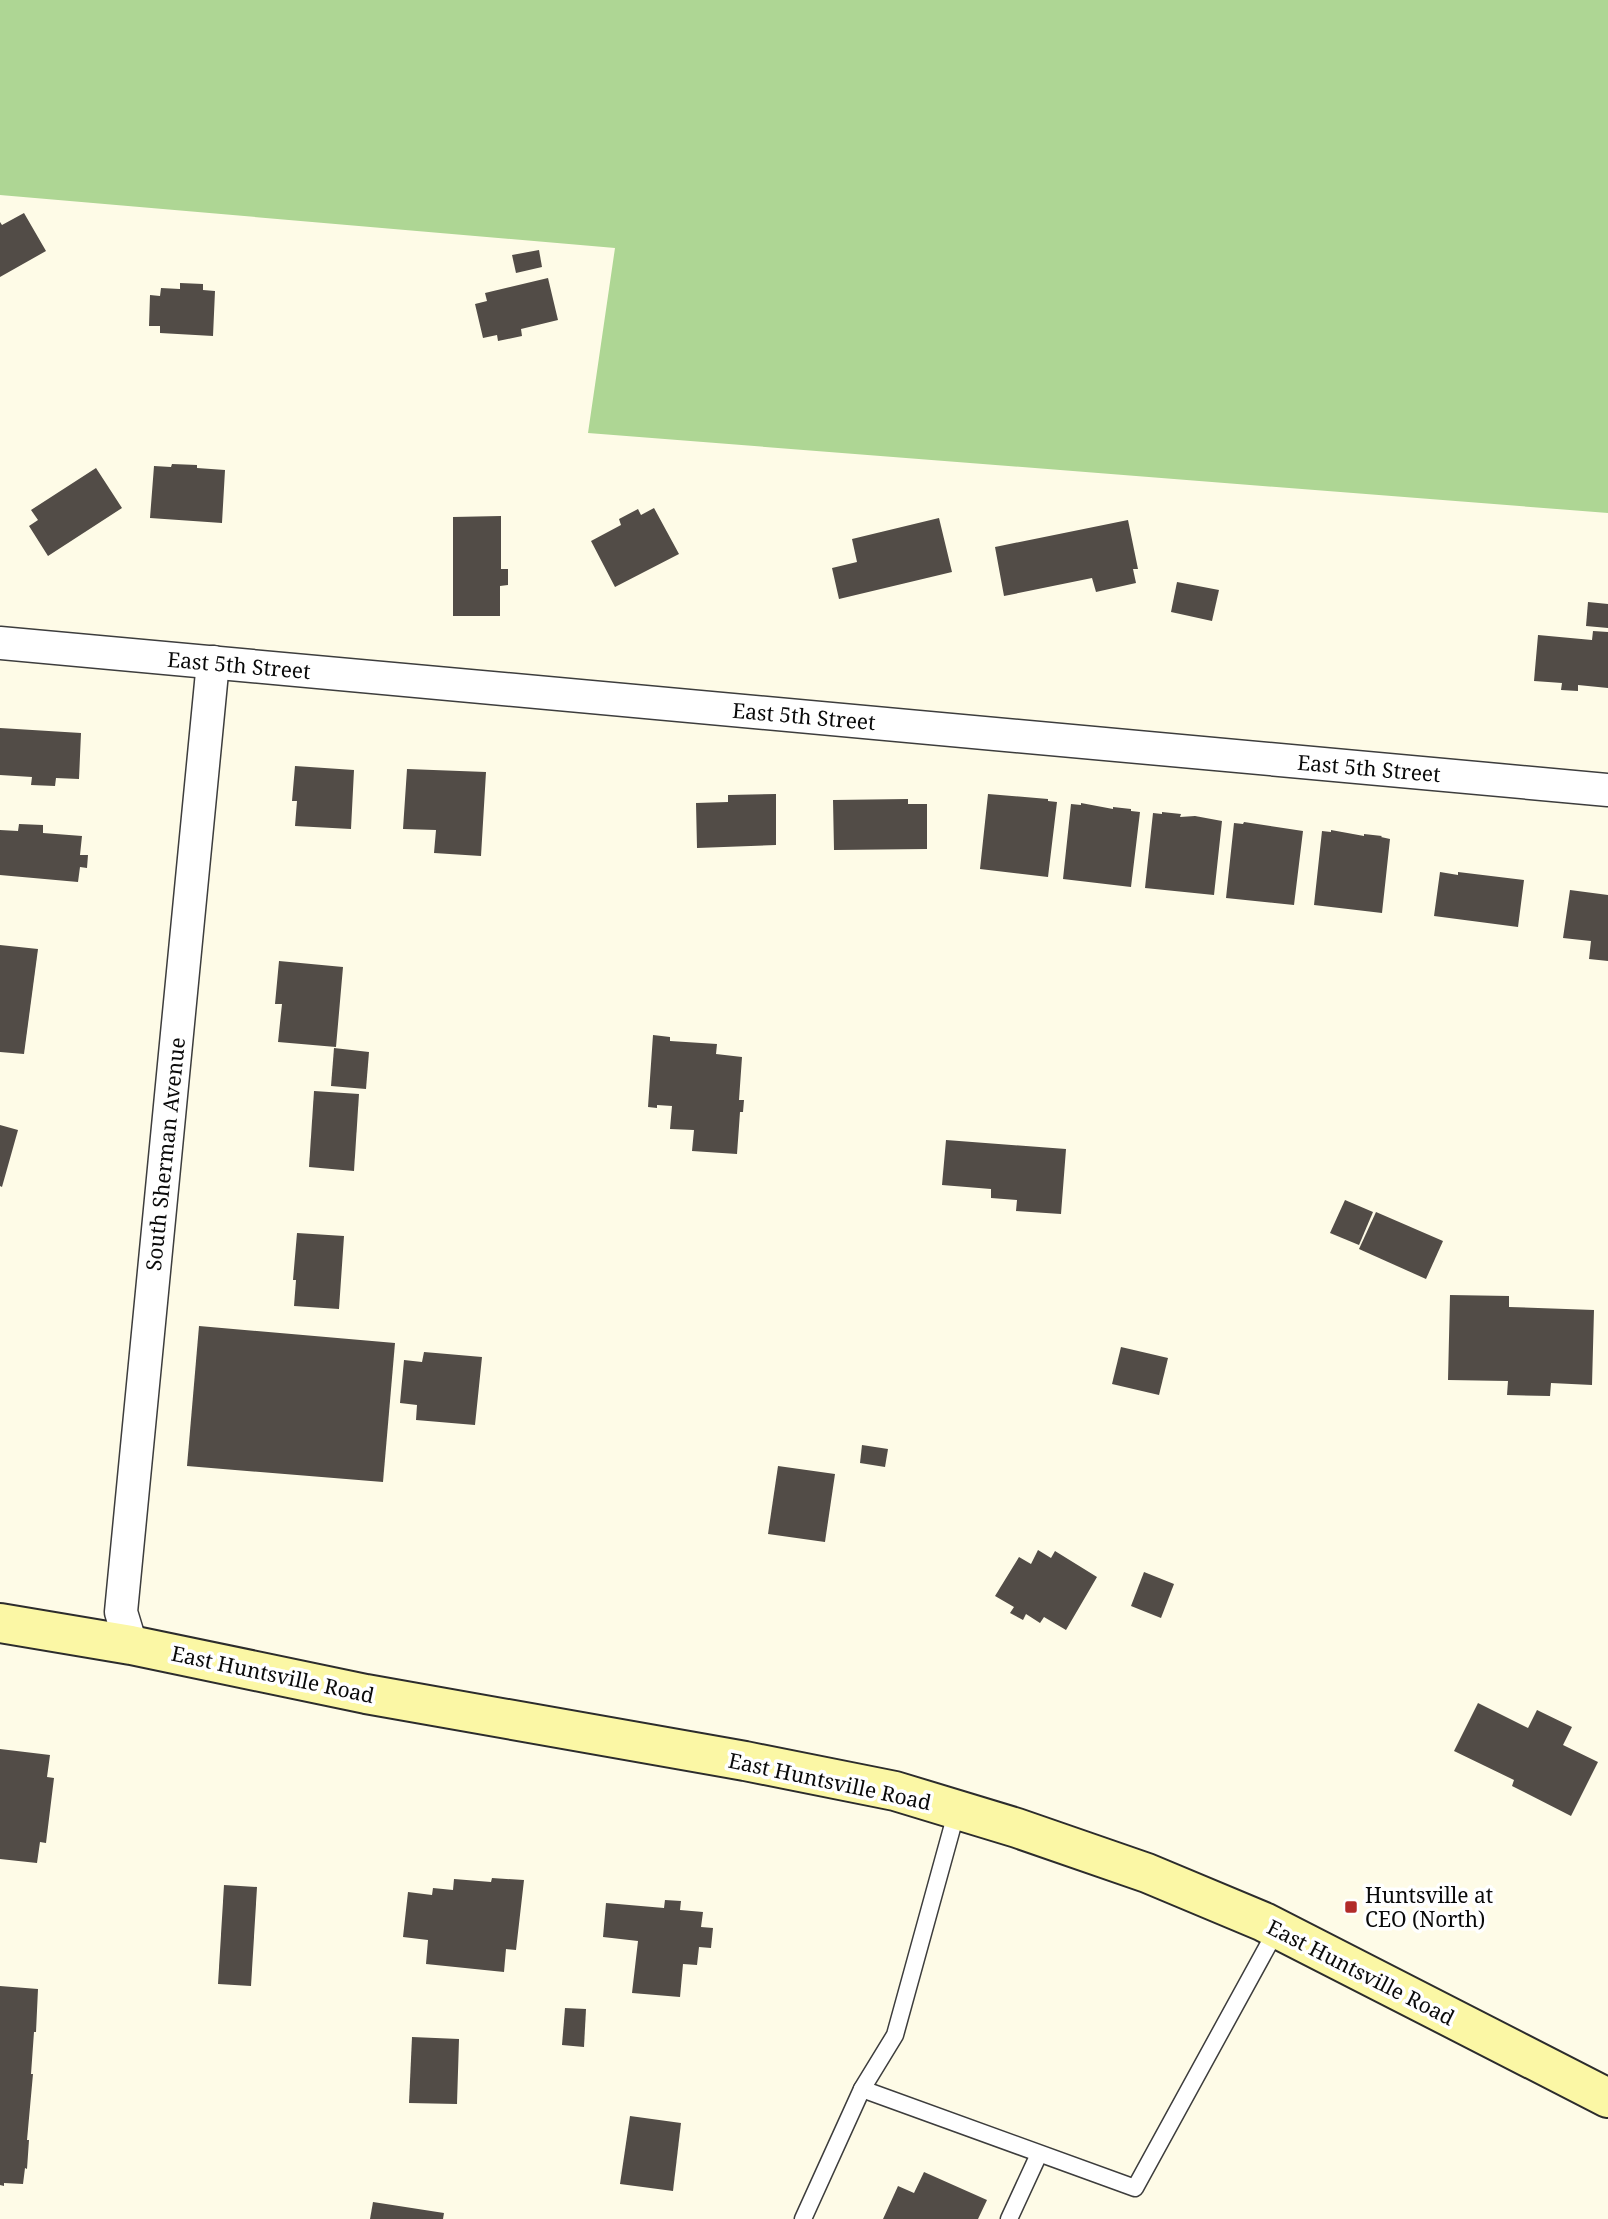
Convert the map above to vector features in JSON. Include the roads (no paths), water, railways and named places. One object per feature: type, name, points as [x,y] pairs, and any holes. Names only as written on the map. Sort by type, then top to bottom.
[{"type":"main road","name":"East Huntsville Road","points":[[0,1623],[131,1645],[366,1694],[745,1761],[895,1791],[1017,1828],[1147,1873],[1277,1929],[1608,2098]]},
{"type":"street","name":"East 5th Street","points":[[0,643],[1608,790]]},
{"type":"street","name":"South Sherman Avenue","points":[[131,1645],[121,1612],[213,662]]},
{"type":"lane","points":[[803,2219],[862,2090],[895,2035],[957,1810]]},
{"type":"lane","points":[[862,2090],[1135,2188],[1277,1929]]},
{"type":"lane","points":[[1009,2219],[1039,2154]]},
{"type":"place","name":"Huntsville at CEO (North)","points":[[1351,1907]]}]
